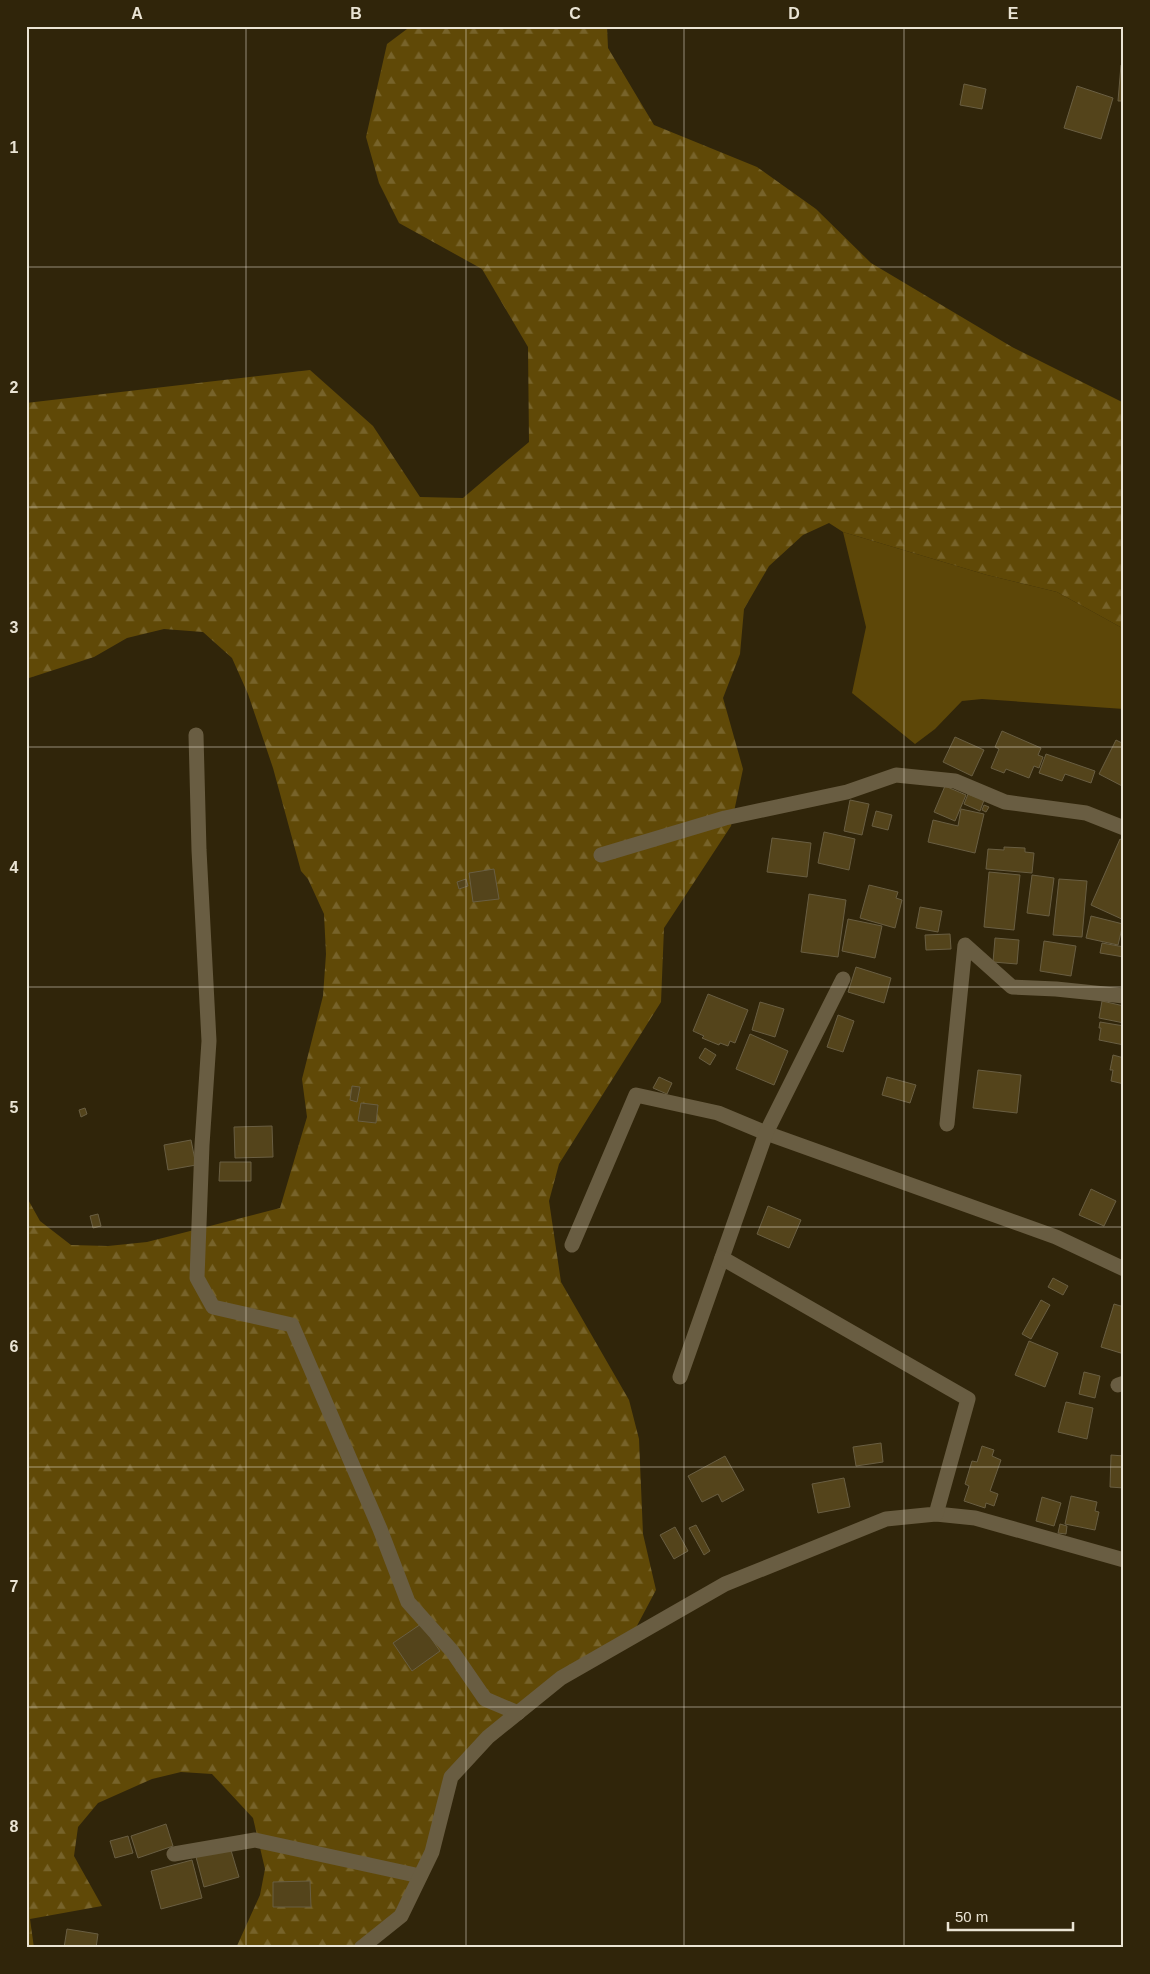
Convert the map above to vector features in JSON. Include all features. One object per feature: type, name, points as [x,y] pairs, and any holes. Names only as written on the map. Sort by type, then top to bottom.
[{"type":"street","points":[[196,735],[209,1041],[202,1145],[197,1278],[213,1308],[292,1325],[380,1529],[408,1602],[452,1651],[486,1699],[518,1713]]},
{"type":"street","points":[[601,855],[725,818],[847,792],[896,775],[955,781],[1006,802],[1086,813],[1124,828]]},
{"type":"street","points":[[948,1124],[966,945],[1012,987],[1056,989],[1124,996]]},
{"type":"street","points":[[680,1377],[766,1132],[843,979]]},
{"type":"street","points":[[572,1245],[636,1095],[718,1113],[1056,1237],[1124,1269]]},
{"type":"street","points":[[722,1258],[968,1400],[936,1514]]},
{"type":"street","points":[[361,1948],[401,1916],[432,1852],[451,1777],[488,1737],[561,1678],[725,1584],[886,1518],[936,1514],[975,1518],[1124,1560]]},
{"type":"street","points":[[174,1854],[255,1840],[420,1876]]},
{"type":"shaded area","points":[[843,532],[987,575],[1057,592],[1124,629],[1124,709],[982,699],[962,701],[935,729],[915,744],[852,693],[866,627]]},
{"type":"green space","points":[[411,26],[607,26],[608,48],[654,125],[757,167],[816,209],[871,263],[1012,347],[1124,403],[1124,629],[1057,592],[987,575],[843,532],[829,523],[803,535],[769,566],[744,609],[740,654],[723,698],[743,769],[731,826],[664,928],[661,1002],[559,1164],[549,1201],[561,1282],[629,1400],[639,1439],[643,1534],[656,1590],[631,1637],[561,1678],[451,1777],[432,1852],[401,1916],[361,1948],[236,1948],[260,1895],[265,1869],[253,1818],[212,1774],[181,1772],[152,1779],[98,1803],[78,1827],[74,1856],[102,1906],[30,1919],[34,1948],[26,1948],[26,1196],[40,1221],[71,1245],[108,1246],[147,1242],[280,1208],[307,1117],[302,1079],[323,996],[326,954],[324,914],[308,879],[301,871],[273,768],[248,694],[232,658],[203,632],[164,629],[127,638],[94,657],[26,679],[26,403],[310,370],[373,426],[420,497],[463,498],[529,442],[528,347],[482,269],[399,223],[379,183],[366,137],[387,44]]},
{"type":"building","points":[[1121,65],[1124,66],[1124,101],[1118,101]]},
{"type":"building","points":[[964,84],[986,89],[982,109],[960,105]]},
{"type":"building","points":[[1077,86],[1113,98],[1101,139],[1064,128]]},
{"type":"building","points":[[1002,731],[1041,748],[1038,755],[1043,757],[1039,768],[1034,766],[1029,778],[1006,769],[1004,773],[991,768],[999,749],[995,747]]},
{"type":"building","points":[[955,737],[984,750],[972,776],[943,762]]},
{"type":"building","points":[[1116,740],[1124,744],[1124,787],[1099,774]]},
{"type":"building","points":[[1046,754],[1095,771],[1091,783],[1065,774],[1062,781],[1039,773]]},
{"type":"building","points":[[945,786],[966,795],[955,821],[934,812]]},
{"type":"building","points":[[968,794],[984,800],[980,811],[964,804]]},
{"type":"building","points":[[850,800],[869,804],[862,835],[844,831]]},
{"type":"building","points":[[984,805],[989,807],[986,812],[982,810]]},
{"type":"building","points":[[961,809],[984,814],[975,853],[928,842],[933,820],[958,826]]},
{"type":"building","points":[[876,811],[892,815],[888,830],[872,826]]},
{"type":"building","points":[[824,832],[855,839],[849,870],[818,863]]},
{"type":"building","points":[[772,838],[811,843],[807,877],[767,872]]},
{"type":"building","points":[[1120,839],[1124,841],[1124,920],[1091,905]]},
{"type":"building","points":[[1004,847],[1025,848],[1025,852],[1034,853],[1032,873],[986,869],[988,849],[1004,850]]},
{"type":"building","points":[[494,869],[499,899],[473,902],[469,873]]},
{"type":"building","points":[[989,872],[1020,875],[1014,930],[984,927]]},
{"type":"building","points":[[1032,875],[1054,878],[1049,916],[1027,913]]},
{"type":"building","points":[[466,879],[468,886],[459,889],[457,882]]},
{"type":"building","points":[[1059,879],[1087,881],[1082,937],[1053,935]]},
{"type":"building","points":[[869,885],[898,892],[896,898],[902,900],[895,928],[860,918]]},
{"type":"building","points":[[809,894],[846,900],[838,957],[801,952]]},
{"type":"building","points":[[920,907],[942,911],[938,932],[916,928]]},
{"type":"building","points":[[1091,916],[1123,924],[1118,945],[1086,938]]},
{"type":"building","points":[[848,919],[882,926],[875,958],[842,951]]},
{"type":"building","points":[[950,934],[951,949],[926,950],[925,935]]},
{"type":"building","points":[[995,938],[1019,940],[1017,964],[993,962]]},
{"type":"building","points":[[1044,941],[1076,946],[1071,976],[1040,971]]},
{"type":"building","points":[[1102,943],[1124,947],[1124,957],[1100,953]]},
{"type":"building","points":[[856,967],[891,978],[884,1003],[848,992]]},
{"type":"building","points":[[708,994],[748,1010],[735,1043],[730,1041],[728,1046],[720,1043],[719,1045],[702,1038],[704,1036],[693,1031]]},
{"type":"building","points":[[1102,1001],[1124,1006],[1124,1023],[1099,1018]]},
{"type":"building","points":[[760,1002],[784,1009],[775,1037],[752,1030]]},
{"type":"building","points":[[838,1015],[854,1021],[843,1052],[827,1047]]},
{"type":"building","points":[[1100,1022],[1124,1026],[1124,1045],[1099,1040]]},
{"type":"building","points":[[750,1034],[788,1051],[774,1085],[736,1069]]},
{"type":"building","points":[[705,1048],[716,1055],[710,1065],[699,1058]]},
{"type":"building","points":[[1113,1055],[1124,1058],[1124,1084],[1111,1081],[1113,1070],[1110,1070]]},
{"type":"building","points":[[978,1070],[1021,1075],[1017,1113],[973,1108]]},
{"type":"building","points":[[659,1077],[672,1083],[667,1094],[653,1088]]},
{"type":"building","points":[[887,1077],[916,1085],[910,1103],[882,1095]]},
{"type":"building","points":[[352,1086],[360,1087],[357,1102],[350,1100]]},
{"type":"building","points":[[361,1103],[378,1105],[376,1123],[358,1121]]},
{"type":"building","points":[[85,1108],[87,1114],[81,1117],[79,1110]]},
{"type":"building","points":[[272,1126],[273,1157],[235,1158],[234,1127]]},
{"type":"building","points":[[191,1140],[196,1165],[168,1170],[164,1145]]},
{"type":"building","points":[[220,1162],[251,1162],[251,1181],[219,1181]]},
{"type":"building","points":[[1091,1189],[1116,1201],[1104,1226],[1079,1215]]},
{"type":"building","points":[[768,1206],[801,1220],[789,1248],[757,1234]]},
{"type":"building","points":[[98,1214],[101,1226],[93,1228],[90,1216]]},
{"type":"building","points":[[1053,1278],[1068,1286],[1063,1295],[1048,1287]]},
{"type":"building","points":[[1041,1300],[1050,1305],[1031,1339],[1022,1334]]},
{"type":"building","points":[[1114,1304],[1124,1307],[1124,1354],[1101,1347]]},
{"type":"building","points":[[1029,1341],[1058,1353],[1045,1387],[1015,1375]]},
{"type":"building","points":[[1084,1372],[1100,1376],[1095,1398],[1079,1394]]},
{"type":"building","points":[[1066,1402],[1093,1408],[1087,1439],[1058,1432]]},
{"type":"building","points":[[881,1443],[883,1462],[856,1466],[853,1447]]},
{"type":"building","points":[[982,1446],[994,1450],[992,1456],[1001,1460],[990,1491],[998,1494],[994,1506],[986,1503],[985,1508],[964,1501],[969,1486],[965,1484],[972,1461],[977,1462]]},
{"type":"building","points":[[1111,1455],[1124,1456],[1124,1488],[1110,1487]]},
{"type":"building","points":[[725,1456],[744,1490],[722,1502],[718,1494],[702,1502],[688,1476]]},
{"type":"building","points":[[844,1478],[850,1507],[818,1513],[812,1484]]},
{"type":"building","points":[[1071,1496],[1097,1502],[1095,1511],[1099,1512],[1095,1530],[1065,1524]]},
{"type":"building","points":[[1042,1497],[1061,1503],[1054,1526],[1036,1521]]},
{"type":"building","points":[[1060,1524],[1067,1526],[1066,1534],[1058,1533]]},
{"type":"building","points":[[696,1525],[710,1551],[704,1555],[689,1528]]},
{"type":"building","points":[[675,1527],[688,1551],[674,1559],[660,1535]]},
{"type":"building","points":[[421,1624],[440,1651],[412,1671],[393,1643]]},
{"type":"building","points":[[166,1824],[173,1846],[138,1858],[131,1836]]},
{"type":"building","points":[[128,1836],[133,1853],[115,1858],[110,1841]]},
{"type":"building","points":[[230,1847],[239,1877],[204,1887],[196,1857]]},
{"type":"building","points":[[192,1860],[202,1898],[161,1909],[151,1871]]},
{"type":"building","points":[[310,1881],[311,1907],[273,1907],[273,1882]]},
{"type":"building","points":[[67,1929],[98,1934],[96,1948],[64,1948]]}]
